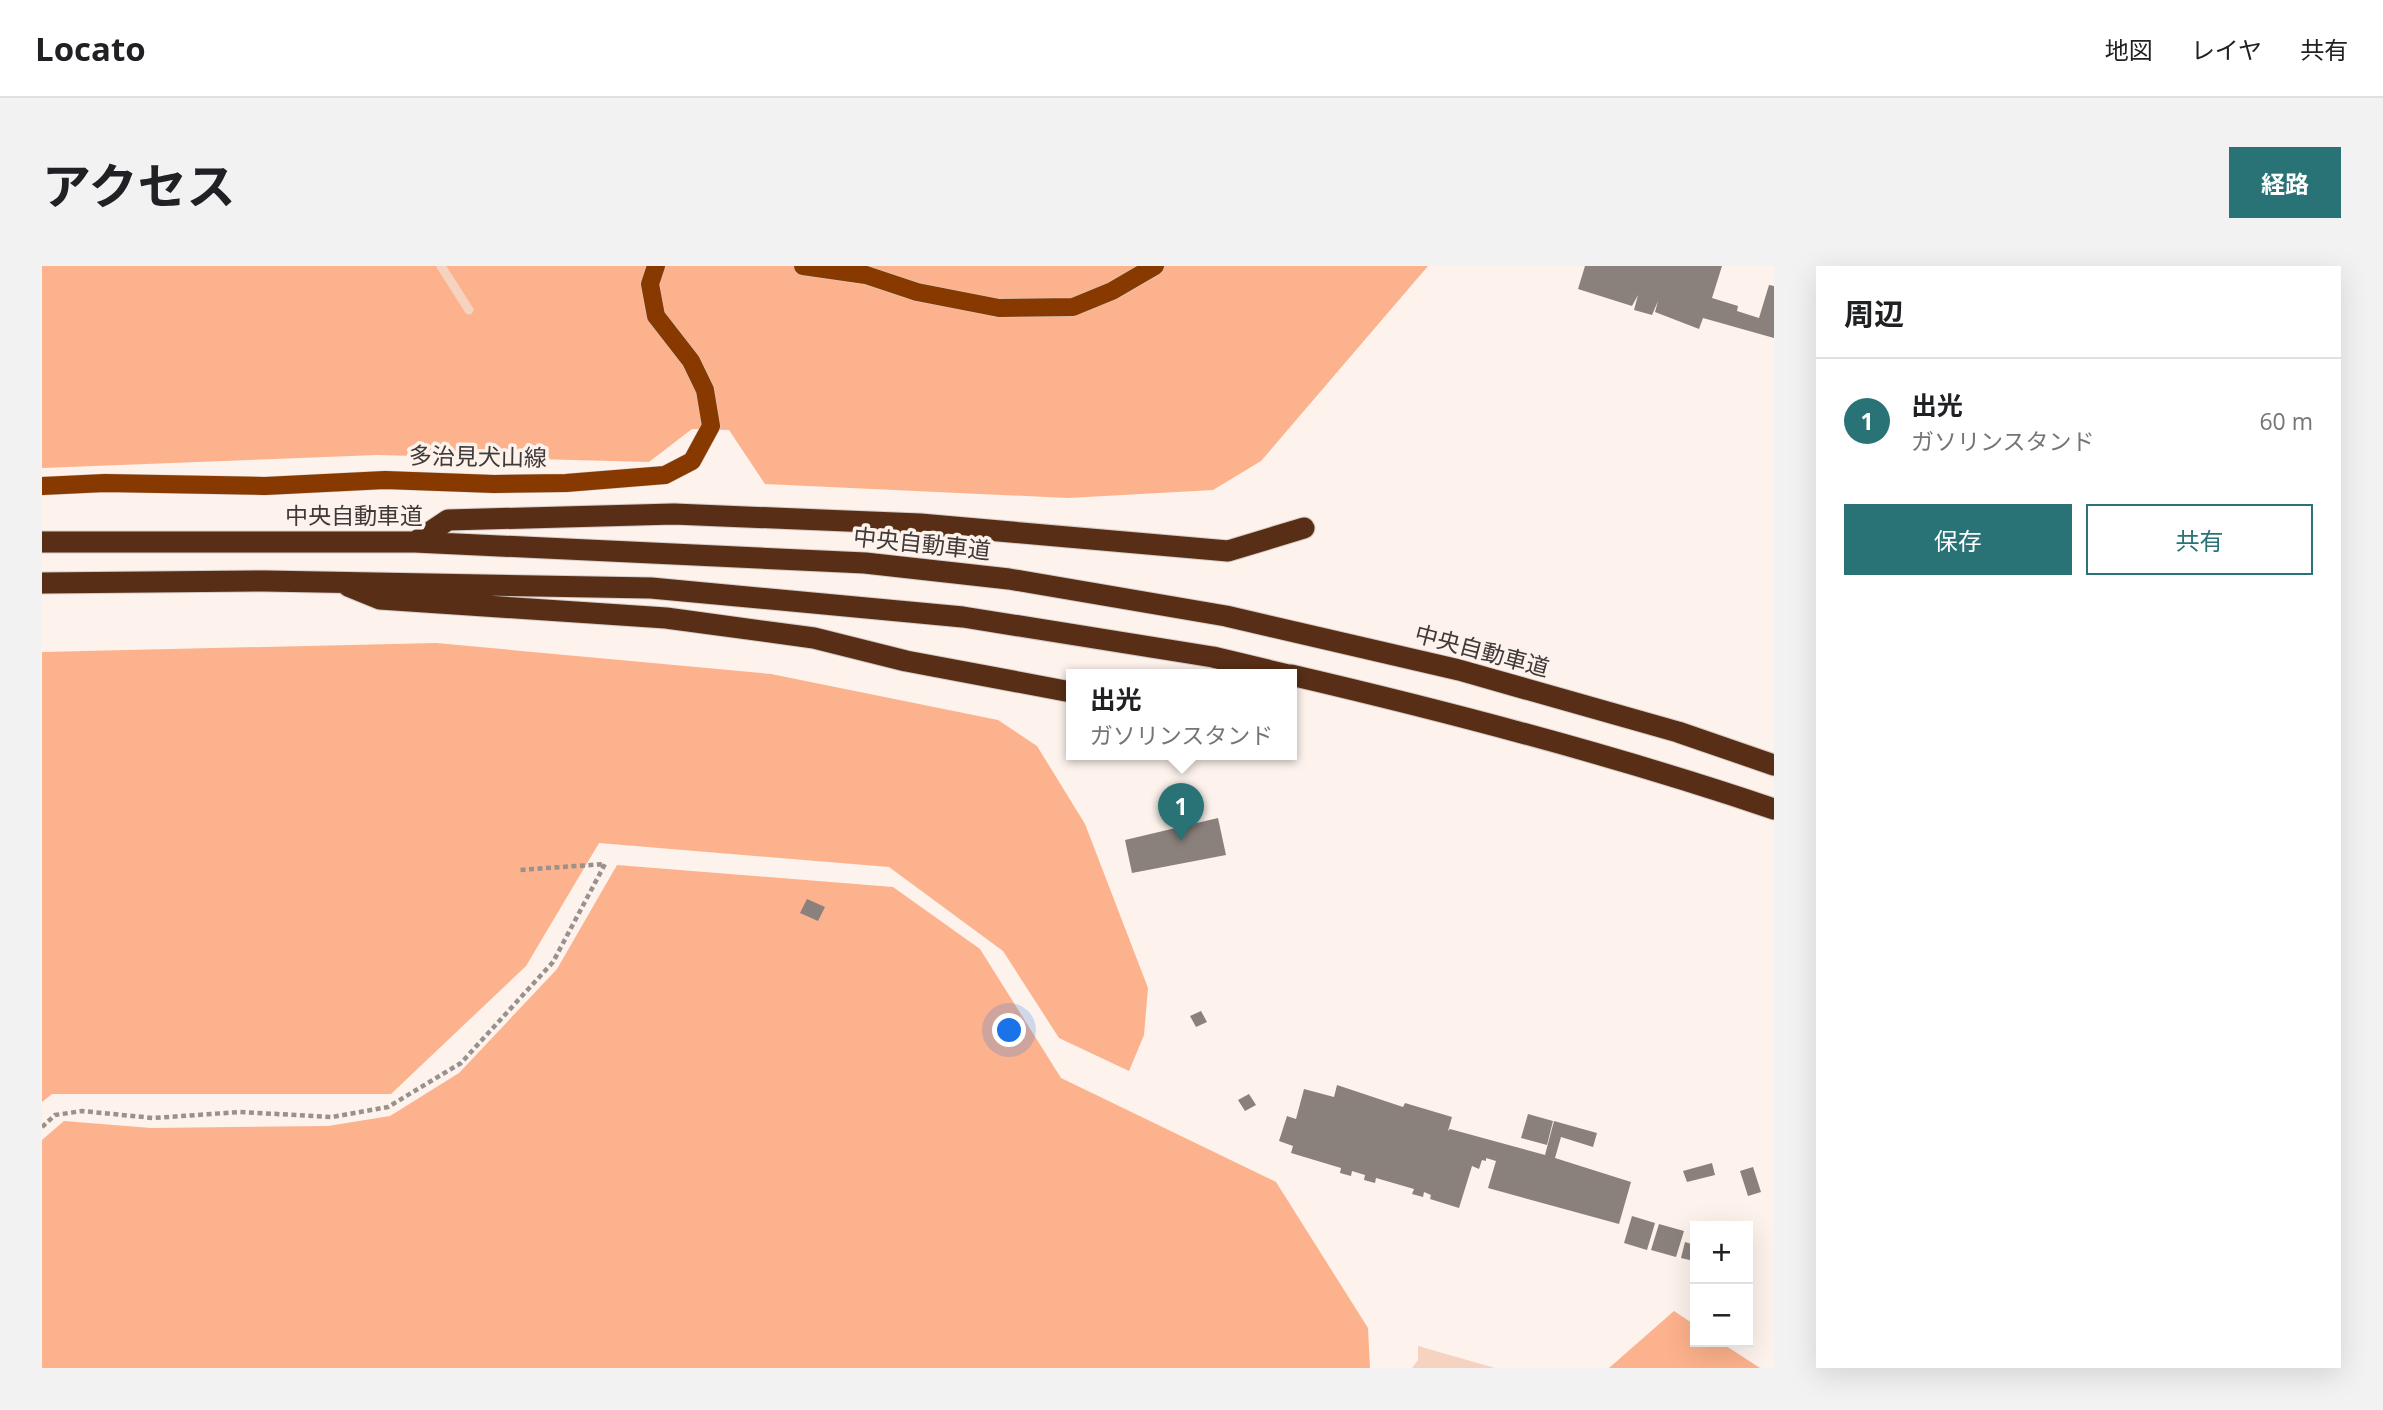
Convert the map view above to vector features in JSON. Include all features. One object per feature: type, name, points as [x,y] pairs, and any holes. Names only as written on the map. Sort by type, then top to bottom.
[{"type":"highway","points":[[415,542],[448,520],[674,514],[920,524],[1228,551],[1304,528]]},
{"type":"highway","name":"中央自動車道","points":[[42,541],[415,542],[866,563],[1009,579],[1226,616],[1459,670],[1678,732],[1774,765]]},
{"type":"highway","points":[[340,582],[380,599],[666,618],[814,638],[906,661],[1066,691]]},
{"type":"highway","points":[[42,583],[340,582],[651,588],[963,617],[1213,657],[1264,669]]},
{"type":"highway","points":[[1297,677],[1446,711],[1630,762],[1774,809]]},
{"type":"main road","name":"多治見犬山線","points":[[42,486],[105,483],[265,486],[385,480],[518,484],[665,475],[692,461],[711,426],[705,390],[691,361],[656,316],[650,284],[656,266]]},
{"type":"main road","points":[[803,266],[866,275],[917,292],[999,308],[1073,307],[1112,291],[1155,266]]},
{"type":"path","points":[[42,1127],[55,1115],[82,1111],[153,1118],[240,1112],[332,1117],[388,1107],[461,1063],[553,962],[605,864],[519,870]]},
{"type":"shaded area","points":[[42,266],[1428,266],[1261,461],[1213,490],[1068,498],[765,484],[729,430],[692,429],[649,462],[377,455],[42,468]]},
{"type":"shaded area","points":[[436,643],[771,674],[998,720],[1037,746],[1085,824],[1148,988],[1144,1035],[1129,1071],[1059,1038],[1003,951],[889,867],[599,843],[526,966],[391,1094],[52,1094],[42,1102],[42,652]]},
{"type":"shaded area","points":[[617,865],[893,887],[980,949],[1061,1078],[1276,1182],[1368,1328],[1370,1368],[42,1368],[42,1140],[64,1121],[151,1128],[328,1126],[390,1116],[459,1073],[557,969]]},
{"type":"shaded area","points":[[1674,1311],[1690,1322],[1690,1347],[1728,1347],[1760,1368],[1609,1368]]},
{"type":"shaded area","points":[[1418,1346],[1495,1368],[1412,1368],[1418,1360]]},
{"type":"building","points":[[1585,266],[1722,266],[1712,298],[1738,306],[1737,311],[1759,318],[1769,285],[1774,286],[1774,338],[1703,318],[1699,329],[1655,312],[1658,301],[1652,315],[1634,310],[1638,295],[1632,306],[1578,289]]},
{"type":"building","points":[[1218,818],[1226,855],[1132,873],[1125,840]]},
{"type":"building","points":[[807,899],[825,907],[818,921],[800,913]]},
{"type":"building","points":[[1201,1011],[1207,1022],[1196,1027],[1190,1016]]},
{"type":"building","points":[[1337,1085],[1403,1107],[1405,1103],[1452,1117],[1448,1131],[1450,1129],[1545,1155],[1554,1121],[1597,1133],[1593,1147],[1561,1137],[1555,1158],[1631,1182],[1619,1224],[1488,1188],[1496,1161],[1486,1158],[1486,1161],[1482,1160],[1479,1169],[1472,1166],[1459,1208],[1430,1199],[1431,1195],[1424,1192],[1423,1197],[1412,1194],[1414,1189],[1376,1178],[1375,1183],[1364,1180],[1365,1175],[1352,1171],[1351,1176],[1340,1173],[1341,1168],[1291,1153],[1293,1146],[1279,1141],[1287,1116],[1296,1119],[1304,1089],[1334,1097]]},
{"type":"building","points":[[1249,1094],[1256,1105],[1245,1111],[1238,1100]]},
{"type":"building","points":[[1528,1114],[1553,1121],[1547,1145],[1521,1138]]},
{"type":"building","points":[[1712,1163],[1715,1175],[1687,1182],[1683,1171]]},
{"type":"building","points":[[1753,1167],[1761,1192],[1748,1196],[1740,1171]]},
{"type":"building","points":[[1632,1216],[1655,1223],[1647,1250],[1624,1243]]},
{"type":"building","points":[[1659,1224],[1684,1231],[1676,1257],[1651,1250]]},
{"type":"building","points":[[1685,1242],[1690,1244],[1690,1260],[1681,1258]]},
{"type":"waterway","points":[[441,266],[469,310]]},
{"type":"place","name":"出光","points":[[1181,841]]}]
